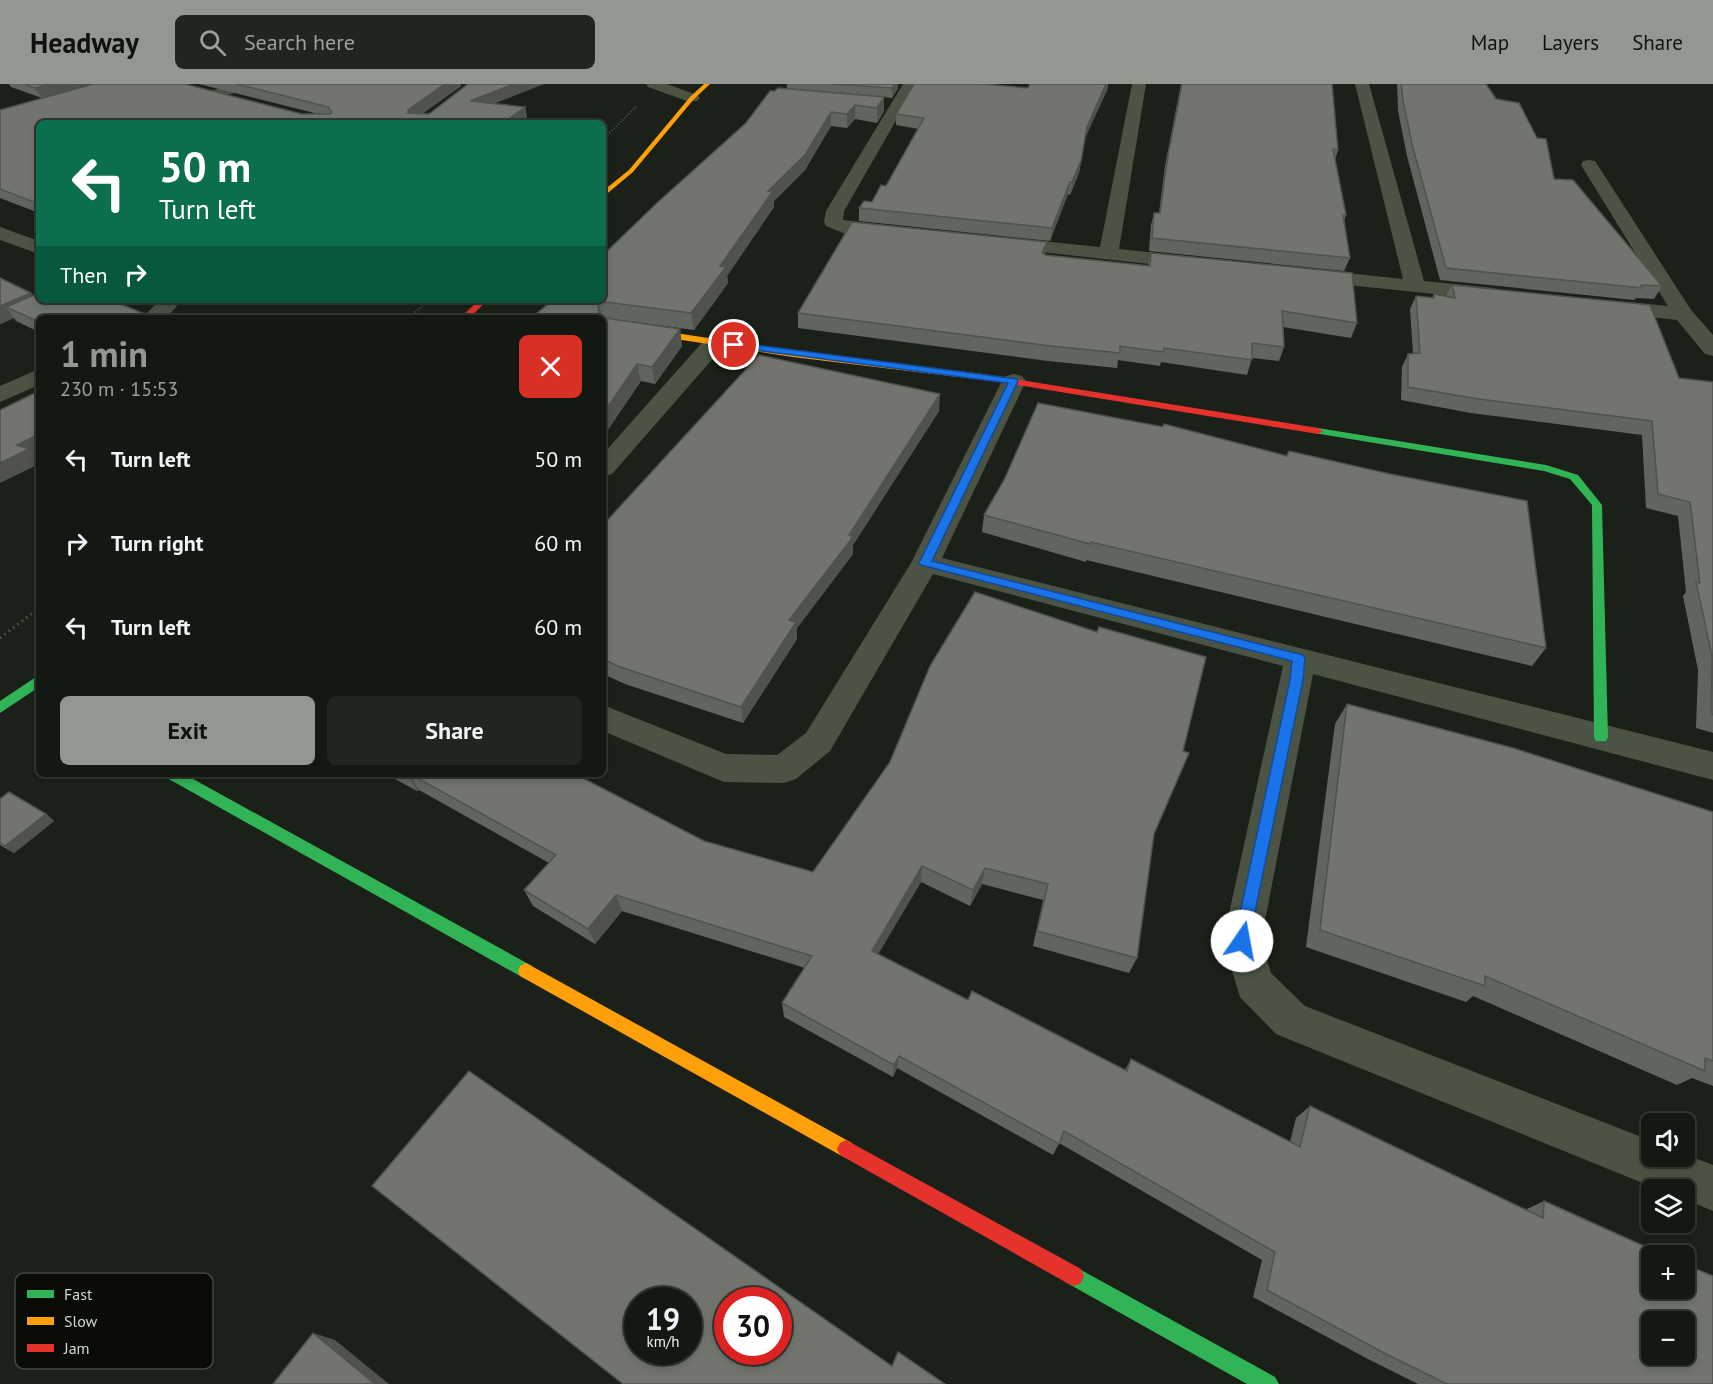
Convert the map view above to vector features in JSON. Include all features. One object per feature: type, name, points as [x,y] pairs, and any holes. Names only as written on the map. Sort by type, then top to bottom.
[{"type":"street","points":[[246,103],[210,93],[253,84]]},
{"type":"street","points":[[606,192],[630,171],[692,98],[708,84]]},
{"type":"street","points":[[910,84],[892,105],[835,211],[833,222],[843,227],[912,234]]},
{"type":"street","points":[[1108,255],[1139,84]]},
{"type":"street","points":[[1362,84],[1415,286]]},
{"type":"street","points":[[655,86],[692,98]]},
{"type":"street","points":[[1589,165],[1683,314],[1713,349]]},
{"type":"street","points":[[0,233],[36,247]]},
{"type":"street","points":[[982,241],[1215,265]]},
{"type":"street","points":[[1285,273],[1508,296]]},
{"type":"street","points":[[156,315],[167,306],[164,303]]},
{"type":"street","points":[[467,315],[481,303]]},
{"type":"street","points":[[1590,304],[1683,314]]},
{"type":"street","points":[[606,325],[1014,381],[1546,468],[1574,477],[1597,505],[1601,737]]},
{"type":"street","points":[[606,466],[715,342]]},
{"type":"street","points":[[0,395],[36,377]]},
{"type":"street","points":[[606,718],[724,768],[784,769],[818,742],[925,563],[1014,381]]},
{"type":"street","points":[[925,563],[1713,766]]},
{"type":"street","points":[[1299,658],[1297,680],[1242,941],[1254,984],[1291,1020],[1713,1188]]},
{"type":"street","points":[[177,777],[1268,1384]]},
{"type":"path","points":[[606,136],[655,86]]},
{"type":"path","points":[[412,315],[426,303]]},
{"type":"path","points":[[0,638],[36,610]]},
{"type":"building","points":[[25,84],[48,84],[35,88]]},
{"type":"building","points":[[93,84],[185,84],[302,114],[330,114],[332,112],[328,107],[237,84],[445,84],[408,110],[408,113],[429,114],[468,84],[514,84],[470,101],[525,107],[507,120],[36,120],[36,203],[0,189],[0,110]]},
{"type":"building","points":[[832,84],[895,84],[892,88]]},
{"type":"building","points":[[914,84],[983,84],[1028,88],[1030,84],[1106,84],[1087,127],[1081,161],[1052,228],[859,208],[864,201],[872,202],[881,185],[886,186],[924,118],[896,114]]},
{"type":"building","points":[[1182,84],[1332,84],[1338,150],[1333,149],[1346,215],[1343,215],[1350,258],[1152,238],[1154,213],[1160,213],[1168,155]]},
{"type":"building","points":[[1401,84],[1486,84],[1496,99],[1519,103],[1537,138],[1546,139],[1554,179],[1573,180],[1662,286],[1641,285],[1642,288],[1446,268],[1412,144]]},
{"type":"building","points":[[778,88],[884,97],[877,108],[855,105],[847,114],[831,112],[805,155],[768,191],[773,191],[720,266],[726,267],[691,313],[606,302],[606,252],[746,123],[770,91]]},
{"type":"building","points":[[852,222],[1047,242],[1042,253],[1045,255],[1150,266],[1151,253],[1352,273],[1357,323],[1282,311],[1284,347],[1252,343],[1252,360],[1164,348],[1163,352],[1120,346],[1120,353],[1051,346],[798,313]]},
{"type":"building","points":[[0,278],[31,293],[0,306]]},
{"type":"building","points":[[1452,285],[1650,305],[1679,378],[1713,382],[1713,715],[1711,714],[1712,656],[1696,582],[1700,583],[1690,502],[1658,494],[1652,421],[1479,399],[1408,387],[1408,354],[1420,353],[1416,296],[1434,298],[1434,294],[1455,298]]},
{"type":"building","points":[[36,294],[36,303],[118,303],[147,315],[36,315],[36,321],[6,307]]},
{"type":"building","points":[[549,303],[598,303],[599,315],[535,315]]},
{"type":"building","points":[[606,318],[680,329],[652,367],[637,364],[606,410]]},
{"type":"building","points":[[759,355],[940,394],[849,535],[853,537],[789,620],[796,622],[741,707],[606,660],[606,522]]},
{"type":"building","points":[[36,392],[36,436],[17,445],[29,449],[0,463],[0,410]]},
{"type":"building","points":[[1038,403],[1163,427],[1164,424],[1287,456],[1289,451],[1527,501],[1546,648],[1091,542],[1090,544],[984,515],[1005,478]]},
{"type":"building","points":[[975,592],[1097,632],[1099,627],[1206,657],[1183,751],[1189,753],[1154,834],[1137,958],[1037,931],[1048,884],[985,868],[973,890],[922,866],[872,951],[968,1000],[972,991],[1127,1071],[1131,1059],[1300,1147],[1310,1106],[1543,1218],[1544,1201],[1642,1245],[1641,1299],[1695,1299],[1695,1269],[1713,1276],[1713,1384],[1447,1384],[1267,1290],[1275,1252],[1064,1131],[1059,1144],[899,1056],[894,1065],[782,1003],[812,956],[616,895],[588,929],[524,890],[556,855],[415,777],[581,777],[704,841],[813,872],[890,762],[930,666]]},
{"type":"building","points":[[1347,704],[1513,748],[1713,812],[1713,1061],[1705,1058],[1705,1071],[1485,976],[1485,986],[1320,930]]},
{"type":"building","points":[[9,792],[46,814],[5,846],[0,843],[0,799]]},
{"type":"building","points":[[469,1071],[779,1287],[714,1287],[714,1365],[792,1365],[792,1296],[892,1366],[898,1352],[945,1384],[623,1384],[372,1186]]},
{"type":"building","points":[[313,1333],[375,1384],[273,1384]]},
{"type":"traffic: fast","points":[[1318,431],[1546,468],[1574,477],[1597,505],[1601,737]]},
{"type":"traffic: fast","points":[[0,708],[36,682]]},
{"type":"traffic: fast","points":[[177,777],[526,971]]},
{"type":"traffic: fast","points":[[1074,1276],[1268,1384]]},
{"type":"traffic: slow","points":[[606,192],[631,171],[692,98],[707,84]]},
{"type":"traffic: slow","points":[[606,325],[793,354],[983,377]]},
{"type":"traffic: slow","points":[[526,971],[846,1149]]},
{"type":"traffic: jam","points":[[467,315],[481,303]]},
{"type":"traffic: jam","points":[[983,377],[1318,431]]},
{"type":"traffic: jam","points":[[846,1149],[1074,1276]]},
{"type":"route","points":[[734,345],[1014,381],[925,563],[1299,658],[1297,680],[1242,941]]}]
